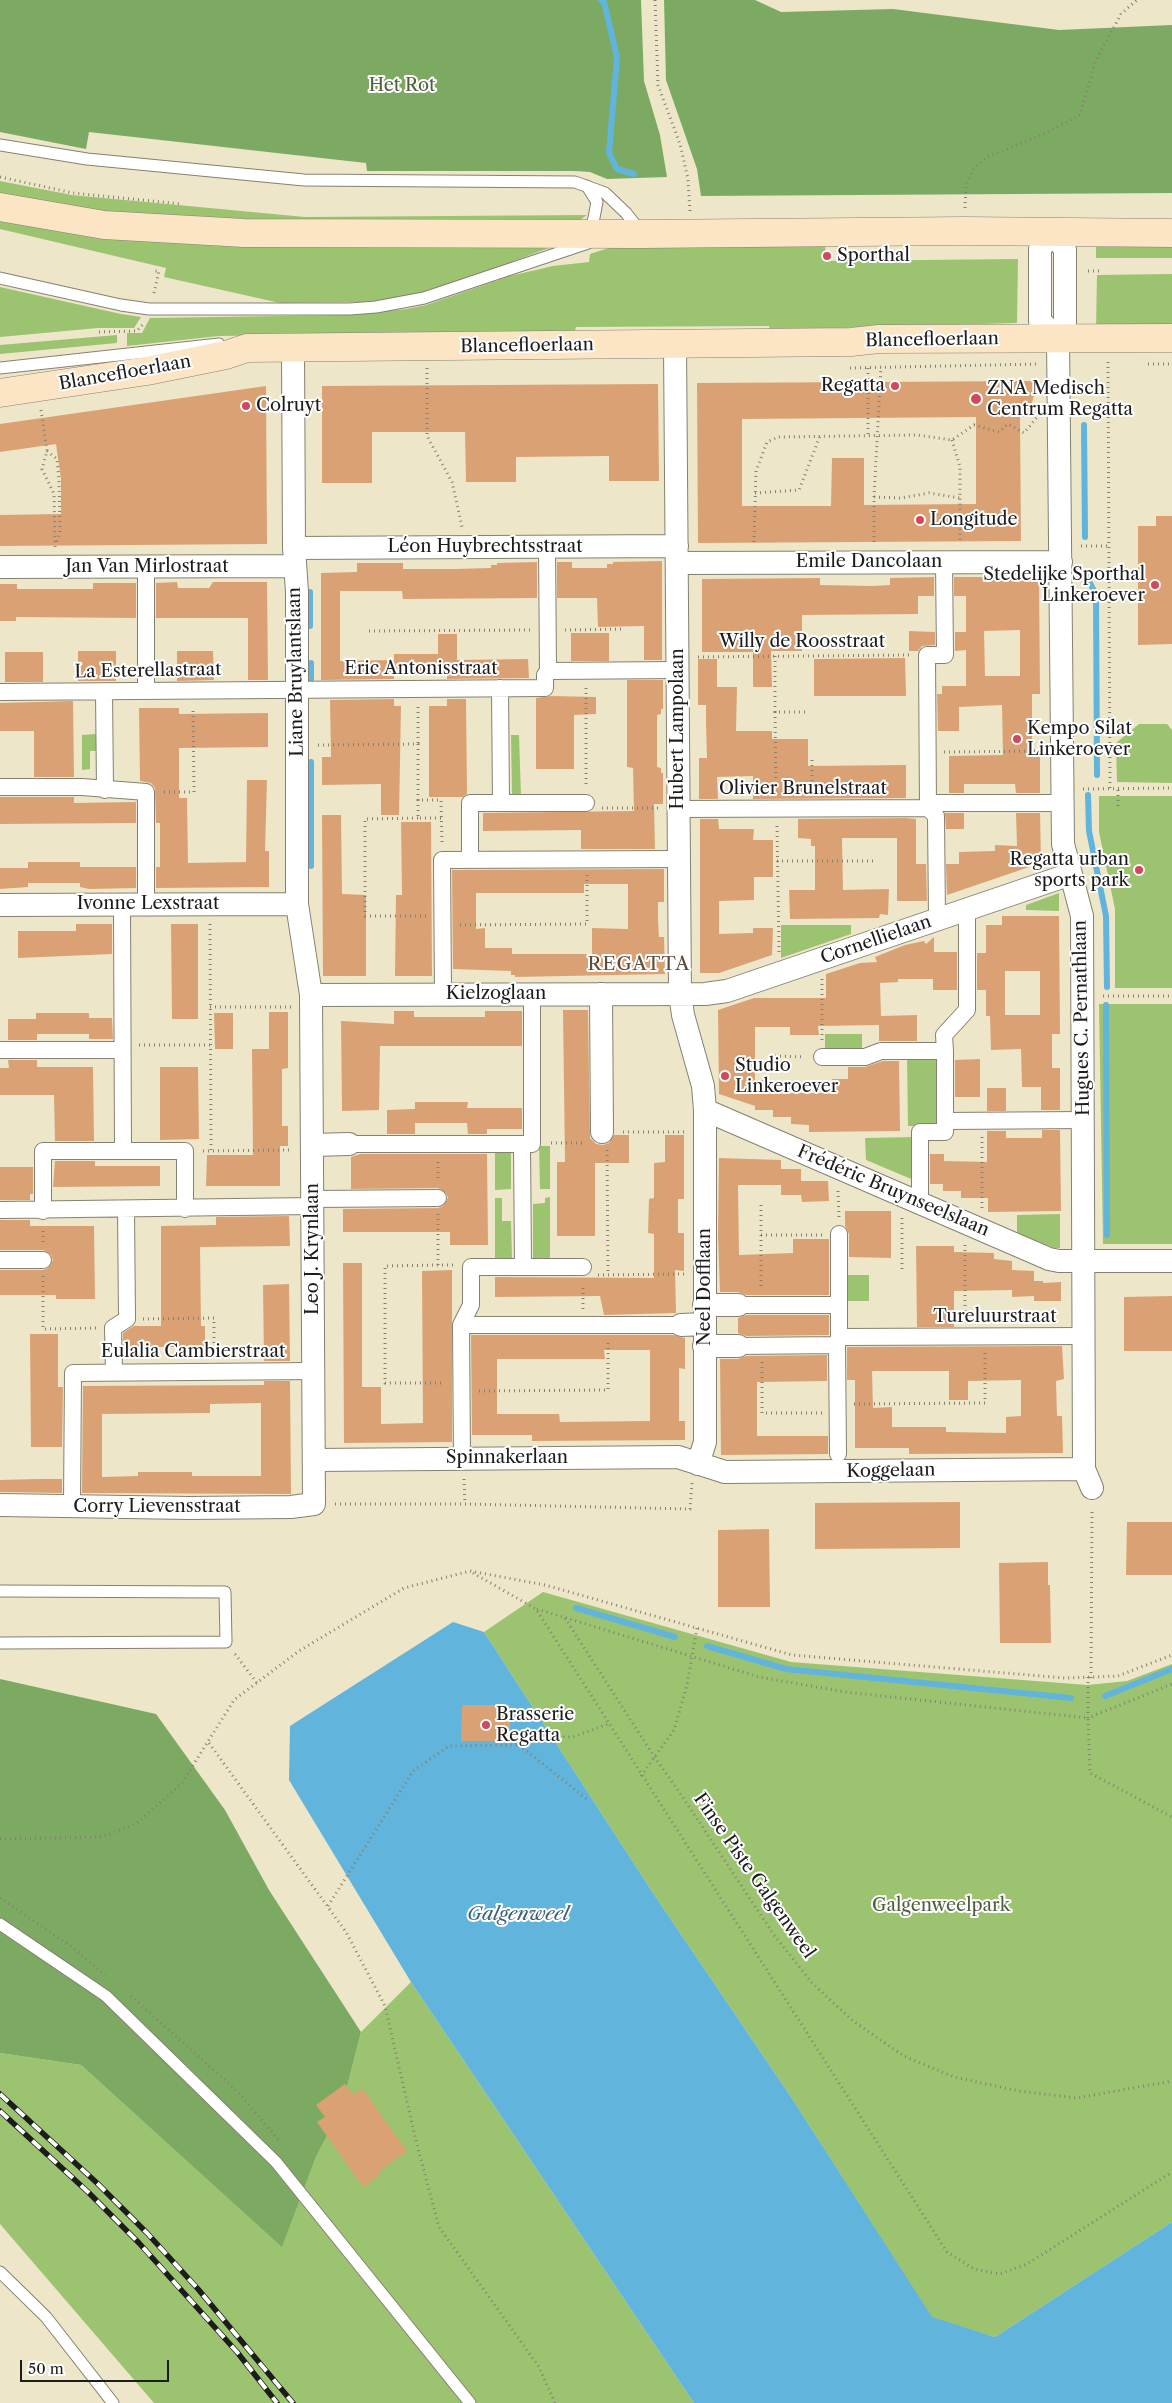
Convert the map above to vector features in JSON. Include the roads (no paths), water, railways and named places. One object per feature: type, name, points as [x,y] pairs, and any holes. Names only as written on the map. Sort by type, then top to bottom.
[{"type":"main road","points":[[0,207],[104,225],[235,233],[642,234],[964,231],[1172,233]]},
{"type":"main road","name":"Blancefloerlaan","points":[[0,393],[147,371],[226,355],[247,348],[851,342],[879,339],[1172,338]]},
{"type":"street","points":[[1052,232],[1040,249],[1040,321],[1058,338]]},
{"type":"street","name":"Hugues C. Pernathlaan","points":[[1058,338],[1063,844],[1082,916],[1084,1336],[1088,1479]]},
{"type":"street","name":"Hubert Lampolaan","points":[[675,344],[680,994],[683,1015],[703,1086],[705,1121]]},
{"type":"street","name":"Liane Bruylantslaan","points":[[293,348],[297,689],[297,904],[311,1001]]},
{"type":"street","points":[[547,546],[548,671],[678,664]]},
{"type":"street","name":"Léon Huybrechtsstraat","points":[[294,557],[462,547],[547,546],[677,554]]},
{"type":"street","name":"Emile Dancolaan","points":[[677,554],[753,563],[952,562],[1061,554]]},
{"type":"street","name":"Jan Van Mirlostraat","points":[[0,567],[146,567],[294,557]]},
{"type":"street","points":[[937,919],[936,816],[928,808],[927,655],[945,655],[952,562]]},
{"type":"street","points":[[146,567],[146,691]]},
{"type":"street","name":"Eric Antonisstraat","points":[[297,689],[545,688],[545,675],[548,671]]},
{"type":"street","points":[[500,688],[501,803]]},
{"type":"street","name":"La Esterellastraat","points":[[0,692],[297,689]]},
{"type":"street","points":[[104,691],[105,790]]},
{"type":"street","points":[[0,787],[82,787],[146,792],[146,904]]},
{"type":"street","name":"Olivier Brunelstraat","points":[[679,809],[812,810],[928,808],[936,803],[1063,796]]},
{"type":"street","points":[[470,860],[470,803],[591,805]]},
{"type":"street","points":[[443,994],[442,860],[679,859]]},
{"type":"street","name":"Cornellielaan","points":[[680,994],[727,991],[1071,874]]},
{"type":"street","points":[[122,904],[123,1151]]},
{"type":"street","name":"Ivonne Lexstraat","points":[[0,905],[297,904]]},
{"type":"street","points":[[911,1199],[920,1132],[945,1132],[948,1121],[944,1034],[967,1010],[967,909]]},
{"type":"street","name":"Kielzoglaan","points":[[311,1001],[443,994],[680,994]]},
{"type":"street","points":[[522,1267],[529,1139],[532,994]]},
{"type":"street","points":[[601,994],[602,1132]]},
{"type":"street","name":"Leo J. Krynlaan","points":[[311,1001],[314,1504]]},
{"type":"street","points":[[822,1057],[865,1057],[881,1051],[945,1047]]},
{"type":"street","points":[[0,1050],[122,1048]]},
{"type":"street","points":[[948,1121],[1084,1120]]},
{"type":"street","name":"Frédéric Bruynseelslaan","points":[[705,1121],[838,1168],[1059,1262],[1172,1261]]},
{"type":"street","name":"Neel Dofflaan","points":[[698,1464],[705,1442],[705,1121]]},
{"type":"street","points":[[313,1148],[349,1144],[438,1144],[529,1139]]},
{"type":"street","points":[[43,1211],[43,1151],[185,1151],[185,1210]]},
{"type":"street","points":[[0,1210],[185,1210],[213,1207],[438,1198]]},
{"type":"street","points":[[114,1372],[113,1328],[127,1319],[126,1210]]},
{"type":"street","points":[[838,1463],[838,1341],[836,1305],[839,1234]]},
{"type":"street","points":[[0,1260],[43,1260]]},
{"type":"street","points":[[462,1459],[461,1325],[471,1305],[471,1267],[522,1267],[583,1271]]},
{"type":"street","points":[[461,1325],[704,1325],[738,1305],[836,1305]]},
{"type":"street","points":[[704,1325],[738,1346]]},
{"type":"street","name":"Tureluurstraat","points":[[738,1346],[905,1337],[1084,1336]]},
{"type":"street","name":"Eulalia Cambierstraat","points":[[72,1506],[73,1373],[314,1371]]},
{"type":"street","name":"Spinnakerlaan","points":[[315,1460],[678,1457],[698,1464]]},
{"type":"street","name":"Koggelaan","points":[[698,1464],[725,1472],[838,1463],[1088,1479]]},
{"type":"street","name":"Corry Lievensstraat","points":[[0,1506],[272,1507],[314,1504]]},
{"type":"lane","points":[[0,145],[87,159],[304,180],[564,181],[586,184],[605,193],[617,203],[642,234]]},
{"type":"lane","points":[[586,184],[597,202],[591,233]]},
{"type":"lane","points":[[0,278],[121,306],[154,310],[350,309],[384,306],[424,298],[581,245],[606,238],[642,234]]},
{"type":"lane","points":[[0,368],[221,344],[247,348]]},
{"type":"lane","points":[[0,1591],[225,1592],[226,1642],[0,1643]]},
{"type":"lane","points":[[0,1924],[106,1996],[276,2162],[470,2403]]},
{"type":"lane","points":[[0,2272],[46,2317],[113,2403]]},
{"type":"water","name":"Galgenweel","points":[[453,1622],[484,1632],[653,1893],[793,2100],[932,2317],[995,2337],[1172,2222],[1172,2403],[694,2403],[411,1982],[289,1780],[290,1726]]},
{"type":"waterway","points":[[601,0],[604,2],[617,57],[609,153],[617,169],[634,174]]},
{"type":"waterway","points":[[1084,425],[1085,537]]},
{"type":"waterway","points":[[1086,575],[1096,595],[1097,775]]},
{"type":"waterway","points":[[310,592],[310,626]]},
{"type":"waterway","points":[[311,663],[311,679]]},
{"type":"waterway","points":[[311,762],[311,866]]},
{"type":"waterway","points":[[1088,795],[1089,831],[1106,916],[1107,987]]},
{"type":"waterway","points":[[1106,1005],[1107,1235]]},
{"type":"waterway","points":[[576,1608],[675,1637]]},
{"type":"waterway","points":[[707,1646],[786,1669],[1071,1698]]},
{"type":"waterway","points":[[1105,1696],[1172,1669]]},
{"type":"railway","points":[[0,2094],[97,2183],[147,2233],[198,2289],[293,2403]]},
{"type":"railway","points":[[0,2111],[88,2192],[139,2243],[237,2352],[277,2403]]},
{"type":"place","name":"Sporthal","points":[[827,256]]},
{"type":"place","name":"Regatta","points":[[895,386]]},
{"type":"place","name":"ZNA Medisch Centrum Regatta","points":[[976,399]]},
{"type":"place","name":"Colruyt","points":[[246,406]]},
{"type":"place","name":"Longitude","points":[[920,520]]},
{"type":"place","name":"Stedelijke Sporthal Linkeroever","points":[[1155,585]]},
{"type":"place","name":"Kempo Silat Linkeroever","points":[[1017,739]]},
{"type":"place","name":"Regatta urban sports park","points":[[1139,870]]},
{"type":"place","name":"Studio Linkeroever","points":[[725,1076]]},
{"type":"place","name":"Brasserie Regatta","points":[[486,1725]]},
{"type":"district","name":"REGATTA","points":[[639,965]]},
{"type":"park label","name":"Het Rot","points":[[402,86]]},
{"type":"park label","name":"Galgenweelpark","points":[[941,1906]]}]
